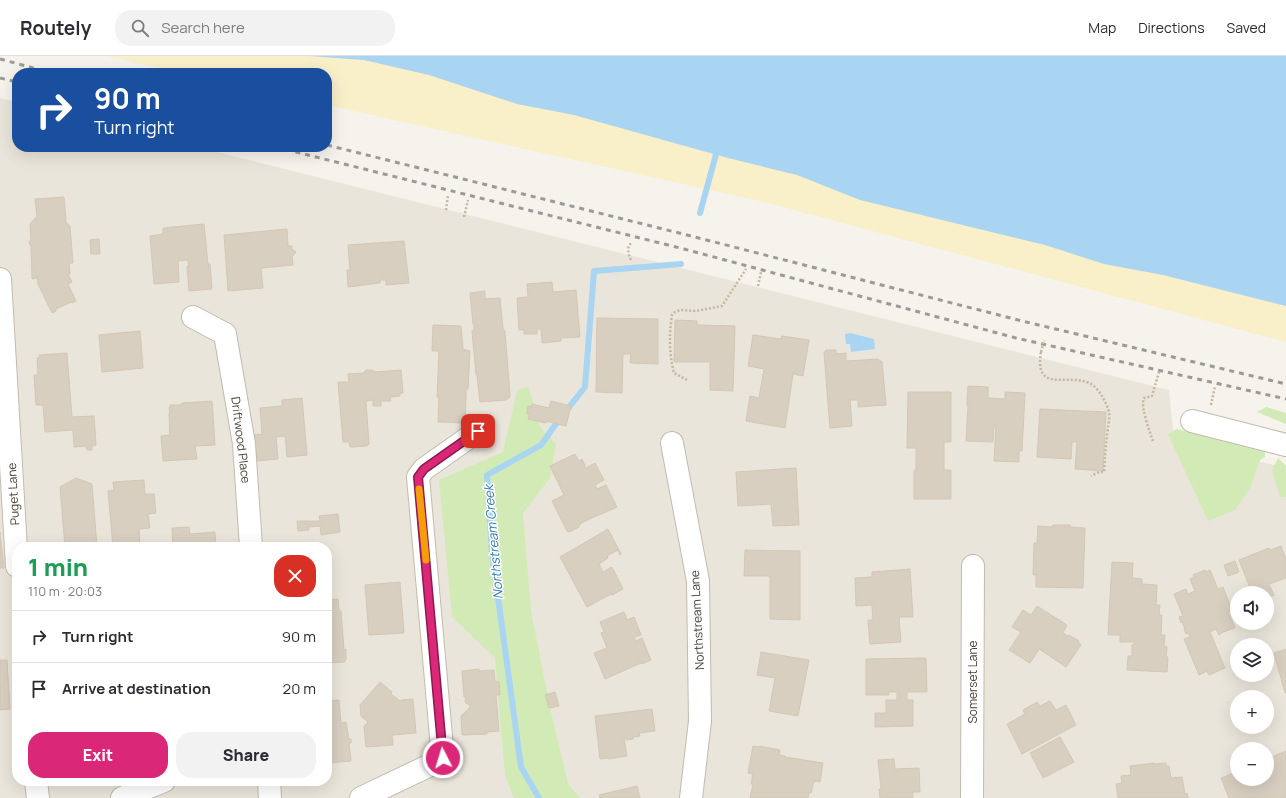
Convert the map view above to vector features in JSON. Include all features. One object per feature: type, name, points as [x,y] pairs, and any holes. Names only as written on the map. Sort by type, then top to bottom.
[{"type":"street","name":"Puget Lane","points":[[0,280],[16,542]]},
{"type":"street","name":"Driftwood Place","points":[[193,317],[225,334],[244,444],[251,542]]},
{"type":"street","points":[[1192,420],[1286,445]]},
{"type":"street","points":[[361,798],[443,758],[418,477],[424,469],[478,431]]},
{"type":"street","name":"Northstream Lane","points":[[672,443],[698,581],[700,721],[692,798]]},
{"type":"street","name":"Somerset Lane","points":[[972,798],[973,566]]},
{"type":"street","points":[[37,786],[38,798]]},
{"type":"street","points":[[122,798],[152,786]]},
{"type":"street","points":[[269,786],[270,798]]},
{"type":"path","points":[[446,210],[448,195]]},
{"type":"path","points":[[464,217],[468,200]]},
{"type":"path","points":[[631,260],[628,249],[632,242]]},
{"type":"path","points":[[687,380],[674,373],[671,361],[670,324],[672,315],[681,310],[696,311],[722,306],[746,270]]},
{"type":"path","points":[[758,286],[761,272]]},
{"type":"path","points":[[1044,340],[1041,352],[1040,367],[1042,373],[1047,378],[1079,380],[1090,383],[1106,402],[1109,413],[1104,472],[1099,472],[1091,476]]},
{"type":"path","points":[[1153,441],[1147,424],[1142,401],[1144,398],[1152,396],[1159,372]]},
{"type":"path","points":[[1212,400],[1215,386]]},
{"type":"shaded area","points":[[0,98],[12,101],[12,152],[217,152],[1169,390],[1174,440],[1286,468],[1286,798],[0,798]]},
{"type":"green space","points":[[528,386],[540,427],[556,444],[550,478],[523,513],[531,611],[550,708],[568,784],[580,798],[514,798],[505,776],[495,658],[452,617],[439,480],[503,452],[517,391]]},
{"type":"green space","points":[[1266,407],[1286,413],[1286,424],[1257,412]]},
{"type":"green space","points":[[1177,429],[1265,451],[1265,457],[1260,460],[1250,488],[1235,510],[1208,521],[1168,434]]},
{"type":"green space","points":[[1278,458],[1286,466],[1285,497],[1280,497],[1272,470]]},
{"type":"sand","points":[[106,56],[618,56],[1286,214],[1286,342],[768,203],[332,106],[332,68],[160,68]]},
{"type":"water","points":[[309,56],[1286,56],[1286,306],[1163,275],[1104,264],[1045,245],[860,200],[797,175],[728,158],[574,115],[517,104],[429,75],[364,60]]},
{"type":"water","points":[[850,333],[874,339],[875,349],[851,352],[850,344],[846,344],[845,334]]},
{"type":"building","points":[[64,197],[66,222],[70,226],[73,263],[69,263],[70,274],[68,274],[72,282],[68,284],[76,301],[56,309],[56,311],[52,313],[38,284],[37,277],[32,279],[31,245],[29,241],[31,241],[30,224],[37,216],[35,199]]},
{"type":"building","points":[[204,224],[212,289],[189,291],[188,260],[178,261],[179,282],[154,284],[150,236],[163,234],[163,228]]},
{"type":"building","points":[[287,229],[288,246],[292,246],[292,249],[296,252],[292,257],[293,265],[261,268],[263,288],[228,291],[224,235]]},
{"type":"building","points":[[99,239],[100,254],[91,254],[90,240]]},
{"type":"building","points":[[404,241],[409,283],[386,285],[386,280],[380,280],[380,283],[348,287],[347,270],[350,270],[348,245]]},
{"type":"building","points":[[552,282],[553,292],[576,290],[580,337],[561,338],[561,341],[542,343],[541,329],[537,329],[537,334],[524,334],[524,330],[519,330],[517,298],[528,297],[527,284]]},
{"type":"building","points":[[485,291],[485,299],[500,298],[503,329],[505,331],[510,396],[506,400],[480,402],[476,375],[472,331],[474,331],[474,324],[470,293]]},
{"type":"building","points":[[597,318],[658,319],[658,364],[630,363],[631,354],[623,354],[622,393],[596,392]]},
{"type":"building","points":[[675,320],[697,321],[697,325],[735,326],[733,391],[710,390],[710,362],[674,362]]},
{"type":"building","points":[[433,325],[461,326],[463,349],[470,351],[468,389],[466,389],[465,423],[438,422],[439,397],[437,397],[439,351],[432,351]]},
{"type":"building","points":[[140,331],[143,368],[102,372],[99,335]]},
{"type":"building","points":[[753,335],[781,339],[782,336],[809,340],[803,376],[793,374],[785,428],[746,421],[750,396],[759,398],[764,369],[748,366]]},
{"type":"building","points":[[826,350],[836,350],[836,354],[846,353],[846,361],[878,359],[882,362],[886,405],[858,407],[858,400],[850,400],[852,426],[830,428],[824,353]]},
{"type":"building","points":[[67,353],[72,417],[94,416],[96,445],[92,446],[92,450],[87,450],[86,446],[74,447],[73,430],[45,432],[43,405],[36,405],[34,375],[38,375],[37,358],[40,357],[39,355]]},
{"type":"building","points":[[366,370],[372,370],[375,372],[401,370],[403,393],[400,393],[400,396],[390,397],[391,401],[381,401],[381,406],[373,406],[373,400],[366,401],[369,444],[367,446],[350,447],[349,442],[343,442],[338,382],[349,382],[348,374],[363,373]]},
{"type":"building","points":[[968,386],[988,387],[988,398],[1005,399],[1005,392],[1025,393],[1022,451],[1019,451],[1019,462],[994,461],[996,426],[994,426],[993,442],[966,441]]},
{"type":"building","points":[[908,392],[951,392],[951,442],[944,442],[944,470],[951,470],[951,499],[914,499],[916,448],[907,448]]},
{"type":"building","points":[[302,398],[307,455],[287,457],[285,436],[276,437],[278,459],[257,461],[254,435],[262,434],[260,408],[282,406],[282,400]]},
{"type":"building","points":[[212,401],[215,445],[195,446],[197,459],[163,461],[161,436],[170,435],[170,405]]},
{"type":"building","points":[[551,401],[571,406],[566,426],[546,421],[546,423],[528,419],[530,414],[527,414],[528,406],[531,407],[532,404],[549,408]]},
{"type":"building","points":[[1040,409],[1106,412],[1103,471],[1075,469],[1077,442],[1072,442],[1071,459],[1037,457]]},
{"type":"building","points":[[575,454],[579,461],[582,459],[586,468],[595,463],[604,480],[595,485],[597,489],[606,485],[617,507],[581,523],[579,527],[569,532],[567,531],[552,501],[564,495],[550,466]]},
{"type":"building","points":[[796,468],[799,525],[773,526],[771,504],[738,506],[736,472]]},
{"type":"building","points":[[76,478],[92,484],[97,542],[65,542],[60,487]]},
{"type":"building","points":[[144,480],[145,494],[154,494],[156,513],[148,514],[150,528],[139,529],[140,542],[113,542],[108,491],[114,490],[113,482]]},
{"type":"building","points":[[338,514],[340,532],[321,535],[320,526],[309,527],[309,530],[298,531],[297,521],[320,521],[319,516]]},
{"type":"building","points":[[1053,525],[1070,525],[1070,527],[1085,528],[1083,588],[1036,587],[1036,575],[1033,575],[1034,543],[1037,543],[1038,526],[1052,527]]},
{"type":"building","points":[[189,527],[190,534],[215,532],[216,542],[173,542],[172,528]]},
{"type":"building","points":[[608,529],[621,554],[620,555],[618,550],[607,556],[608,558],[599,564],[603,572],[612,567],[623,589],[587,607],[560,557]]},
{"type":"building","points":[[0,532],[4,568],[0,568]]},
{"type":"building","points":[[1281,546],[1286,559],[1286,578],[1269,584],[1270,586],[1249,586],[1239,560],[1269,548],[1270,550]]},
{"type":"building","points":[[745,550],[800,551],[800,620],[770,619],[770,576],[744,576]]},
{"type":"building","points":[[1235,561],[1239,572],[1228,576],[1224,565]]},
{"type":"building","points":[[1112,562],[1133,563],[1132,578],[1142,579],[1142,584],[1157,585],[1156,605],[1160,605],[1159,615],[1162,615],[1161,635],[1165,635],[1164,646],[1167,647],[1167,672],[1127,670],[1128,656],[1132,656],[1132,645],[1134,645],[1134,642],[1120,642],[1120,635],[1108,635]]},
{"type":"building","points":[[910,569],[913,617],[899,617],[901,642],[870,644],[868,620],[873,620],[872,605],[856,606],[855,578],[872,577],[872,572]]},
{"type":"building","points":[[1205,570],[1206,572],[1210,570],[1218,589],[1223,587],[1230,605],[1230,611],[1228,612],[1230,617],[1230,630],[1219,635],[1216,629],[1210,632],[1225,668],[1209,675],[1207,671],[1199,675],[1184,639],[1190,637],[1188,633],[1186,634],[1182,622],[1181,623],[1179,617],[1183,616],[1174,594],[1186,589],[1188,594],[1195,591],[1190,579],[1194,577],[1193,575]]},
{"type":"building","points":[[400,582],[404,633],[369,635],[365,585]]},
{"type":"building","points":[[338,599],[339,611],[341,611],[344,650],[346,649],[345,662],[332,663],[332,600]]},
{"type":"building","points":[[1037,606],[1067,625],[1063,633],[1079,641],[1078,642],[1081,645],[1066,667],[1039,649],[1030,663],[1009,650],[1021,632],[1012,627],[1023,610],[1031,615]]},
{"type":"building","points":[[624,612],[627,620],[634,617],[641,635],[634,637],[636,641],[642,638],[651,660],[605,679],[594,653],[607,648],[601,633],[604,632],[600,622]]},
{"type":"building","points":[[1286,649],[1285,693],[1274,653]]},
{"type":"building","points":[[761,652],[809,660],[798,716],[769,711],[775,678],[757,675]]},
{"type":"building","points":[[926,658],[927,692],[907,692],[907,700],[913,700],[913,726],[875,727],[875,713],[886,713],[886,700],[897,700],[897,692],[888,692],[889,695],[866,695],[866,659]]},
{"type":"building","points":[[0,660],[7,660],[10,709],[0,710]]},
{"type":"building","points":[[479,669],[479,671],[494,670],[495,682],[499,682],[500,695],[496,695],[499,731],[487,732],[487,734],[462,735],[461,716],[470,707],[470,705],[467,704],[465,701],[466,697],[464,697],[462,671]]},
{"type":"building","points":[[380,682],[400,701],[413,699],[416,733],[392,735],[393,745],[366,747],[364,726],[368,722],[361,716],[360,705]]},
{"type":"building","points":[[555,692],[559,706],[549,708],[545,695]]},
{"type":"building","points":[[339,700],[341,723],[346,722],[349,739],[351,739],[351,743],[349,743],[351,761],[332,763],[332,701]]},
{"type":"building","points":[[1050,701],[1056,710],[1066,705],[1076,725],[1022,754],[1007,724],[1025,714],[1023,710],[1037,702],[1040,706]]},
{"type":"building","points":[[652,709],[655,731],[639,733],[640,736],[633,737],[633,739],[626,740],[626,738],[624,738],[627,756],[600,759],[595,716]]},
{"type":"building","points":[[1060,737],[1074,762],[1043,778],[1030,753]]},
{"type":"building","points":[[753,746],[780,750],[779,755],[785,757],[823,763],[820,782],[814,781],[808,798],[750,798],[753,784],[751,784],[753,774],[748,773]]},
{"type":"building","points":[[1286,751],[1286,798],[1229,798],[1221,778],[1230,775],[1230,786],[1274,786],[1274,756]]},
{"type":"building","points":[[894,759],[895,769],[919,768],[920,792],[913,792],[913,798],[880,798],[879,789],[881,789],[878,760]]},
{"type":"building","points":[[1166,763],[1166,766],[1169,766],[1171,778],[1182,777],[1185,794],[1187,793],[1188,798],[1118,798],[1116,784],[1122,783],[1121,776],[1131,775],[1130,766]]},
{"type":"building","points":[[637,786],[640,798],[600,798],[599,795]]},
{"type":"waterway","name":"Northstream Creek","points":[[700,213],[718,147]]},
{"type":"waterway","name":"Northstream Creek","points":[[566,411],[585,387],[594,271],[681,264]]},
{"type":"waterway","name":"Northstream Creek","points":[[539,798],[521,767],[492,553],[487,475],[541,445],[560,418]]},
{"type":"railway","points":[[0,59],[33,68]]},
{"type":"railway","points":[[0,78],[12,81]]},
{"type":"railway","points":[[332,146],[1022,321],[1286,384]]},
{"type":"railway","points":[[296,152],[684,249],[1016,338],[1286,399]]},
{"type":"slow traffic","points":[[419,489],[426,560]]},
{"type":"route","points":[[443,758],[418,477],[424,469],[478,431]]}]
